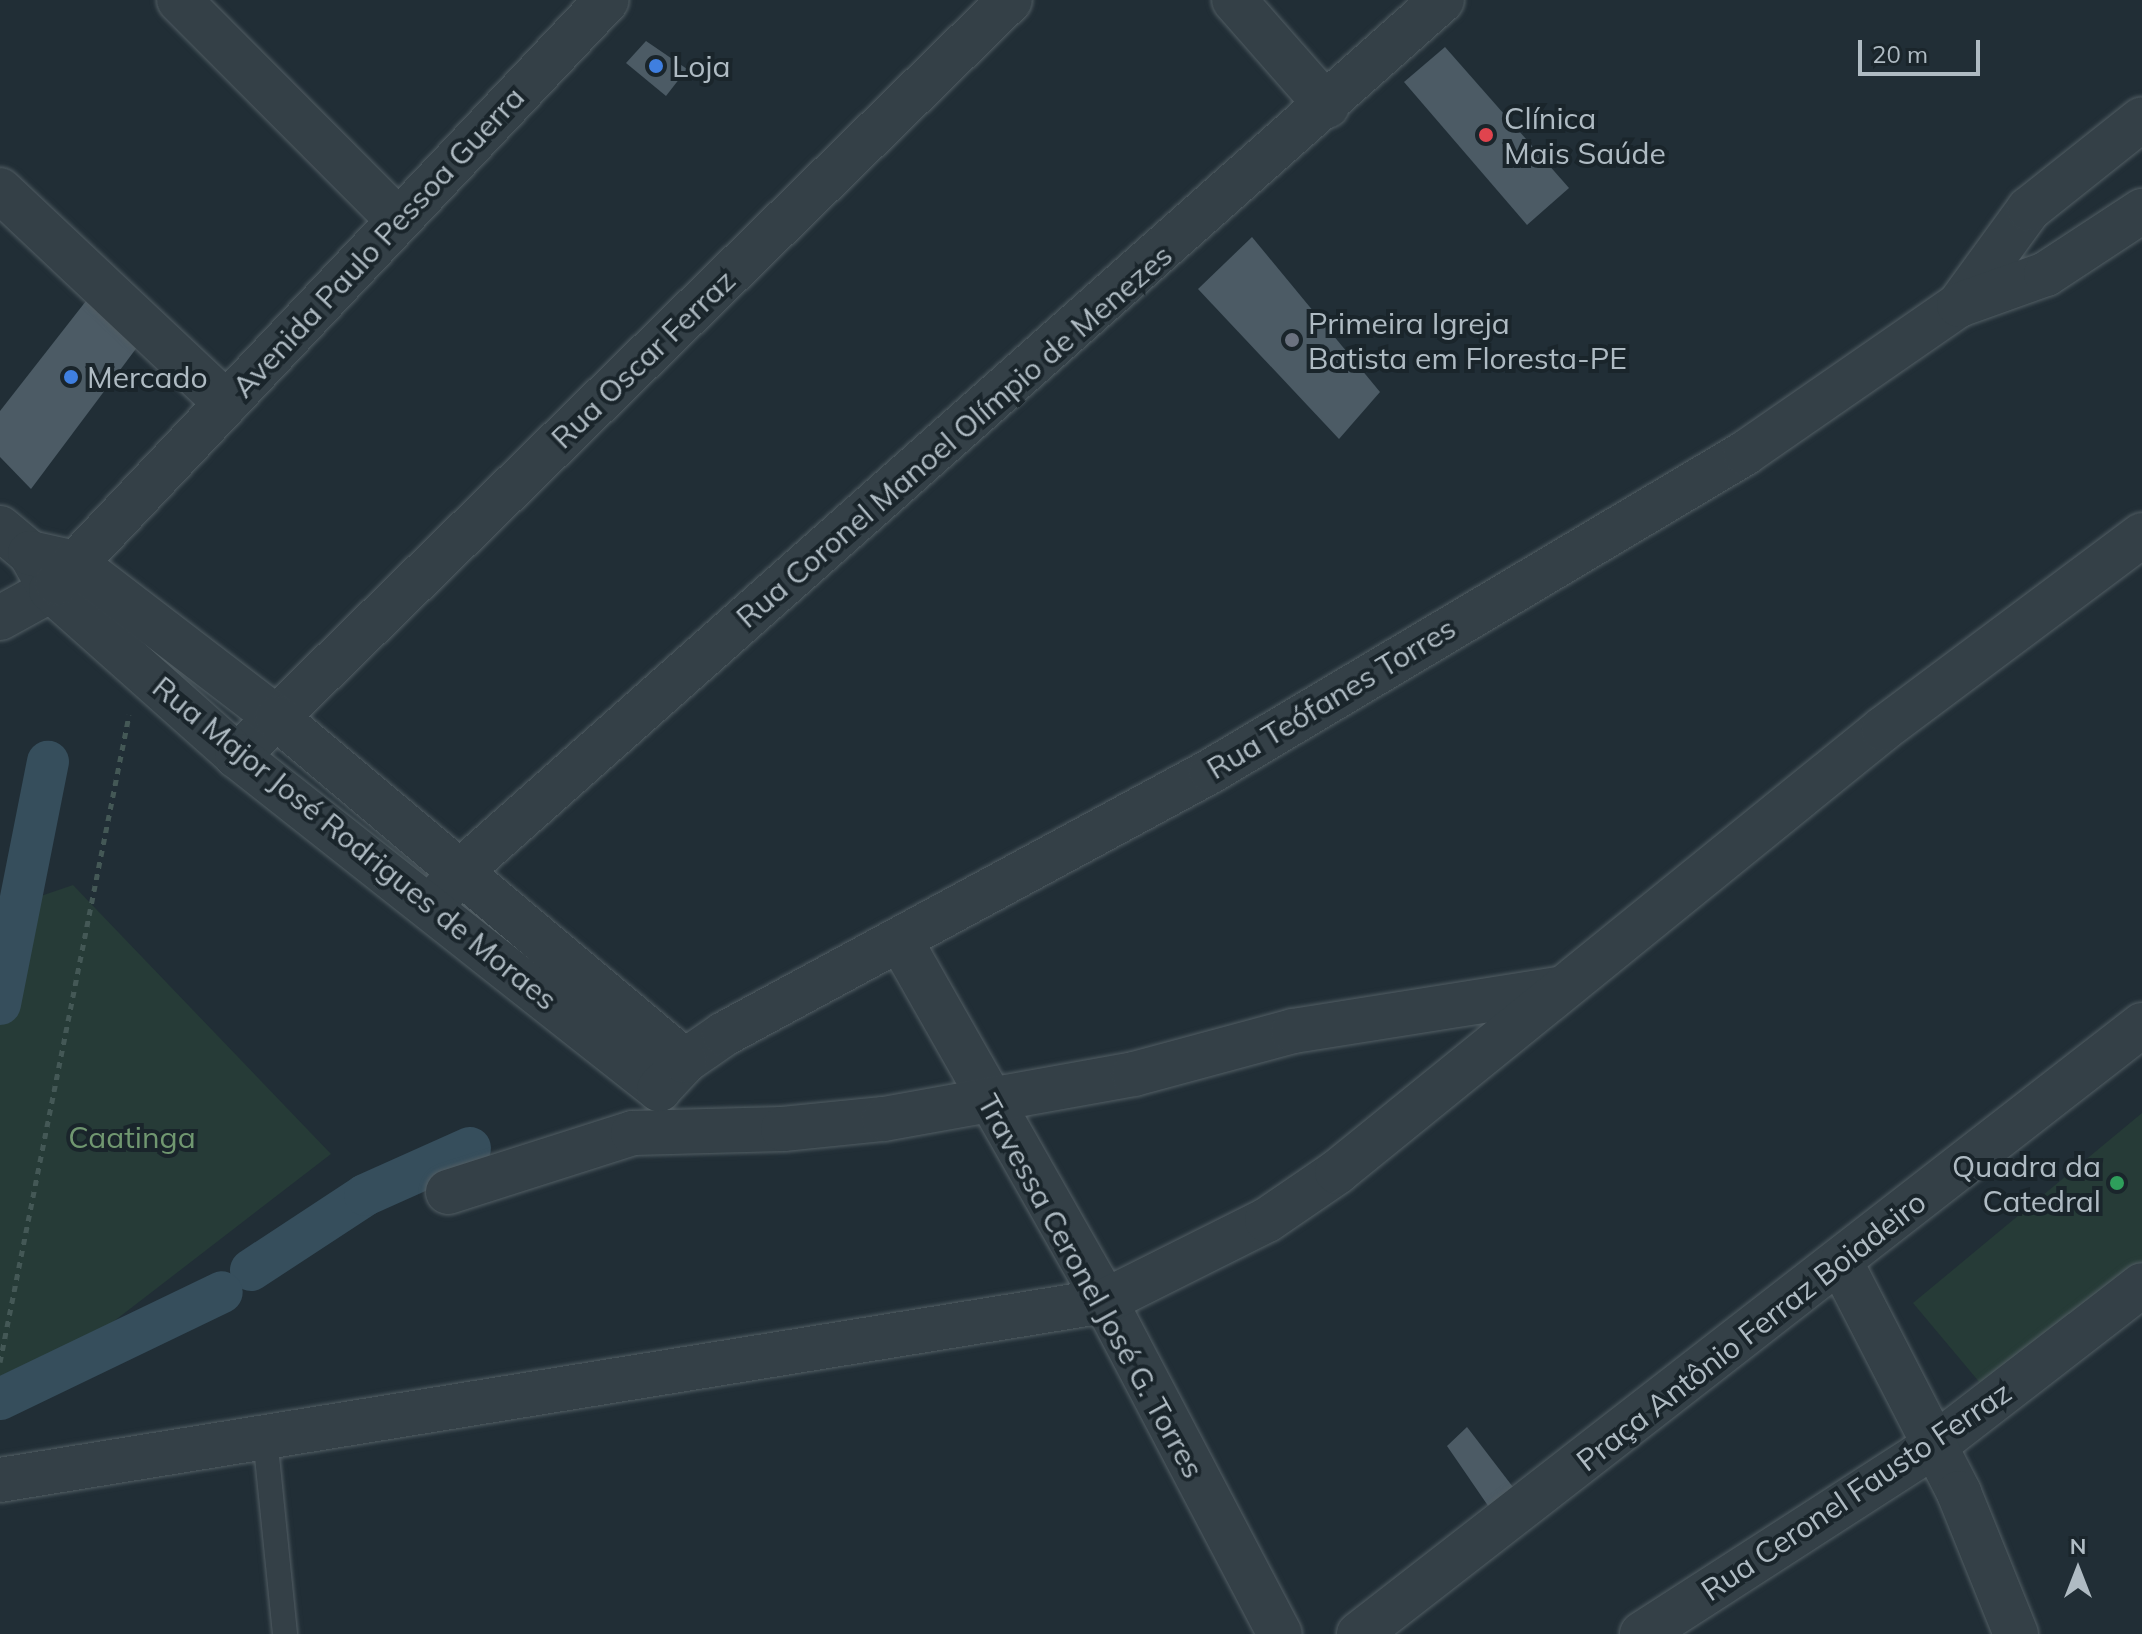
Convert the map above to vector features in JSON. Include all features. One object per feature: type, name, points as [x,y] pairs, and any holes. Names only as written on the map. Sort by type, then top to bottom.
[{"type":"street","points":[[179,0],[398,220]]},
{"type":"street","name":"Avenida Paulo Pessoa Guerra","points":[[0,618],[39,558],[226,403],[607,0]]},
{"type":"street","name":"Rua Oscar Ferraz","points":[[237,756],[1010,0]]},
{"type":"street","points":[[1234,0],[1327,106]]},
{"type":"street","name":"Rua Coronel Manoel Olímpio de Menezes","points":[[430,907],[463,869],[1327,106],[1442,0]]},
{"type":"street","points":[[1959,305],[2029,209],[2142,119]]},
{"type":"street","points":[[0,190],[226,403]]},
{"type":"street","points":[[1959,305],[2046,274],[2142,211]]},
{"type":"street","name":"Rua Teófanes Torres","points":[[672,1075],[757,1014],[1211,771],[1745,453],[1959,305]]},
{"type":"street","points":[[0,1480],[1105,1301],[1267,1220],[1326,1180],[1560,988],[1942,683],[2142,535]]},
{"type":"street","points":[[39,558],[277,718],[463,869],[672,1075],[633,1133]]},
{"type":"street","name":"Rua Major José Rodrigues de Moraes","points":[[39,558],[138,667],[237,756],[430,907],[672,1075]]},
{"type":"street","name":"Travessa Ceronel José G. Torres","points":[[900,940],[989,1102],[1105,1301],[1280,1634]]},
{"type":"street","points":[[448,1192],[633,1133],[820,1126],[989,1102],[1134,1074],[1293,1031],[1560,988]]},
{"type":"street","name":"Praça Antônio Ferraz Boiadeiro","points":[[1359,1634],[1841,1263],[2142,1025]]},
{"type":"street","points":[[1841,1263],[1959,1493],[2016,1634]]},
{"type":"street","name":"Rua Ceronel Fausto Ferraz","points":[[1642,1634],[1934,1446],[2142,1285]]},
{"type":"lane","points":[[265,1437],[285,1634]]},
{"type":"path","points":[[0,1362],[138,667]]},
{"type":"green space","name":"Caatinga","points":[[73,885],[331,1154],[0,1409],[0,910]]},
{"type":"green space","points":[[2142,1113],[2142,1280],[1996,1402],[1913,1303]]},
{"type":"building","name":"Loja","points":[[646,41],[687,69],[666,96],[626,63]]},
{"type":"building","name":"Clínica Mais Saúde","points":[[1445,47],[1569,188],[1527,225],[1404,82]]},
{"type":"building","name":"Primeira Igreja Batista em Floresta-PE","points":[[1252,237],[1380,392],[1339,439],[1198,289]]},
{"type":"building","name":"Mercado","points":[[86,301],[141,342],[31,489],[0,457],[0,411]]},
{"type":"building","points":[[1467,1427],[1516,1491],[1493,1513],[1447,1446]]},
{"type":"waterway","points":[[0,1004],[48,762]]},
{"type":"waterway","points":[[251,1270],[365,1195],[470,1148]]},
{"type":"waterway","points":[[0,1399],[222,1292]]},
{"type":"place","name":"Loja","points":[[656,66]]},
{"type":"place","name":"Clínica Mais Saúde","points":[[1486,135]]},
{"type":"place","name":"Primeira Igreja Batista em Floresta-PE","points":[[1292,340]]},
{"type":"place","name":"Mercado","points":[[71,377]]},
{"type":"place","name":"Quadra da Catedral","points":[[2117,1183]]}]
